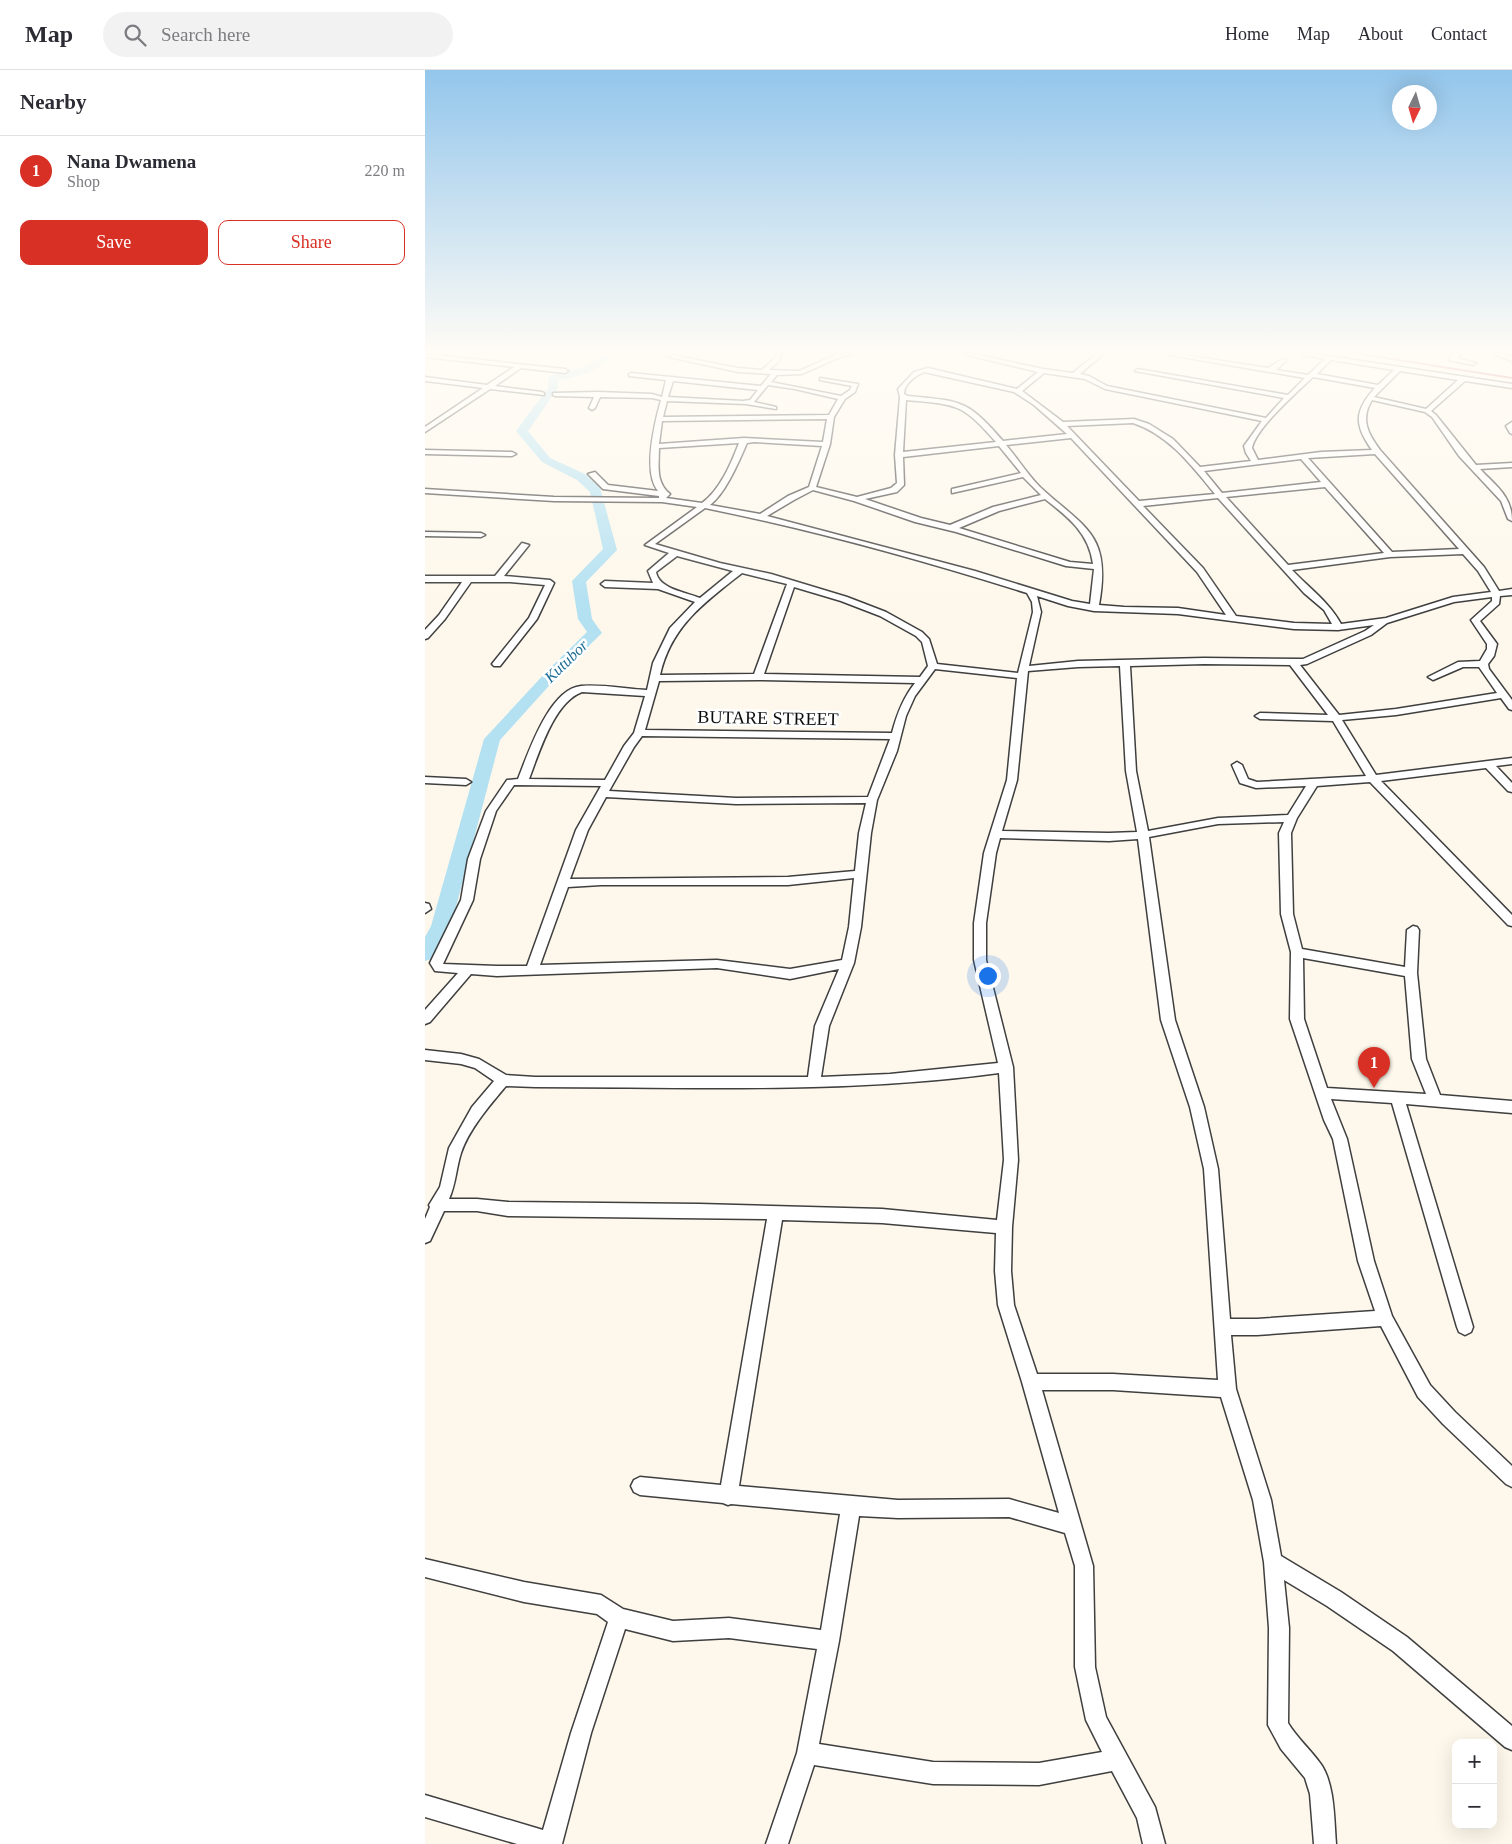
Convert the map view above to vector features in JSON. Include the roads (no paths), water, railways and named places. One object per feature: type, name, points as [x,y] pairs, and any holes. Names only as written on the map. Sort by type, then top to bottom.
[{"type":"street","points":[[656,437],[655,479],[663,497]]},
{"type":"street","points":[[812,488],[828,437]]},
{"type":"street","points":[[857,499],[887,492],[898,486],[901,480],[899,456],[900,437]]},
{"type":"street","points":[[994,437],[1029,479],[1083,528],[1094,548],[1098,567],[1099,583],[1094,608]]},
{"type":"street","points":[[899,456],[1064,437]]},
{"type":"street","points":[[1073,437],[1200,570],[1233,618]]},
{"type":"street","points":[[1165,437],[1198,470],[1307,592],[1328,609],[1338,627]]},
{"type":"street","points":[[1254,437],[1248,446],[1249,452],[1257,463]]},
{"type":"street","points":[[1366,437],[1377,452],[1481,569],[1497,594],[1496,602],[1475,620],[1493,646],[1493,651],[1483,664]]},
{"type":"street","points":[[1449,437],[1474,467],[1509,500],[1512,519]]},
{"type":"street","points":[[655,446],[744,440],[827,444]]},
{"type":"street","points":[[744,440],[735,463],[713,499],[649,545],[844,599],[893,618],[919,634],[926,641],[933,666]]},
{"type":"street","points":[[425,452],[512,454]]},
{"type":"street","points":[[1198,470],[1302,456],[1377,452]]},
{"type":"street","points":[[1302,456],[1328,484],[1353,517],[1390,555]]},
{"type":"street","points":[[1474,467],[1512,465]]},
{"type":"street","points":[[592,474],[606,487],[761,517],[972,572],[1071,604],[1094,608],[1178,610],[1294,626],[1338,627],[1387,620],[1453,600],[1512,592]]},
{"type":"street","points":[[955,491],[1026,474]]},
{"type":"street","points":[[1137,504],[1328,484]]},
{"type":"street","points":[[761,517],[791,498],[812,488],[857,499],[918,520],[951,528],[1069,564],[1098,567]]},
{"type":"street","points":[[425,491],[554,499],[663,497]]},
{"type":"street","points":[[951,528],[996,509],[1048,496]]},
{"type":"street","points":[[425,534],[481,535]]},
{"type":"street","points":[[497,579],[525,545]]},
{"type":"street","points":[[1287,568],[1390,555],[1464,551]]},
{"type":"street","points":[[659,586],[653,577],[652,571],[675,553]]},
{"type":"street","points":[[532,970],[583,830],[629,746],[639,733],[658,663],[675,628],[701,601],[741,569]]},
{"type":"street","points":[[425,579],[497,579],[550,582],[533,619],[497,664]]},
{"type":"street","points":[[425,636],[442,617],[468,579]]},
{"type":"street","points":[[605,584],[659,586],[701,601]]},
{"type":"street","points":[[758,677],[791,584]]},
{"type":"street","points":[[1031,592],[1037,602],[1037,612],[1023,673],[1012,780],[995,834],[985,882],[980,923],[979,960],[1006,1067],[1011,1160],[1004,1227],[1003,1271],[1006,1305],[1031,1382],[1084,1566],[1085,1667],[1096,1720],[1147,1815],[1154,1844]]},
{"type":"street","points":[[1037,612],[1045,608],[1071,604]]},
{"type":"street","points":[[933,666],[1023,673],[1063,664],[1204,660],[1294,663],[1314,659],[1368,633],[1387,620]]},
{"type":"street","points":[[1125,663],[1131,770],[1143,835],[1160,969],[1170,1027],[1197,1107],[1211,1169],[1227,1389],[1262,1500],[1273,1562],[1279,1628],[1278,1724],[1288,1742],[1314,1772],[1321,1794],[1325,1844]]},
{"type":"street","points":[[1294,663],[1336,718],[1373,779],[1512,922]]},
{"type":"street","points":[[1433,677],[1461,664],[1483,664]]},
{"type":"street","points":[[1483,664],[1484,669],[1512,707]]},
{"type":"street","points":[[814,1081],[822,1026],[848,963],[855,927],[865,833],[872,800],[910,696],[933,666]]},
{"type":"street","points":[[654,678],[758,677],[922,680]]},
{"type":"street","points":[[651,693],[581,689],[573,691],[554,712],[513,782],[491,811],[474,860],[467,900],[436,963],[439,968],[467,971],[717,964],[790,974],[848,963]]},
{"type":"street","points":[[1260,716],[1336,718],[1405,711],[1503,695]]},
{"type":"street","name":"BUTARE STREET","points":[[639,733],[896,736]]},
{"type":"street","points":[[1237,765],[1244,781],[1249,784],[1313,784],[1373,779],[1512,761]]},
{"type":"street","points":[[1488,764],[1512,789]]},
{"type":"street","points":[[425,780],[467,782]]},
{"type":"street","points":[[513,782],[609,783]]},
{"type":"street","points":[[1313,784],[1291,818],[1285,833],[1287,914],[1297,952],[1297,1019],[1342,1147],[1367,1260],[1385,1318],[1424,1391],[1456,1425],[1512,1478]]},
{"type":"street","points":[[603,794],[736,801],[872,800]]},
{"type":"street","points":[[995,834],[1065,838],[1143,835],[1218,821],[1291,818]]},
{"type":"street","points":[[563,883],[601,881],[788,881],[860,874]]},
{"type":"street","points":[[1413,930],[1411,973],[1419,1059],[1435,1100]]},
{"type":"street","points":[[1297,952],[1411,973]]},
{"type":"street","points":[[425,1019],[467,971]]},
{"type":"street","points":[[425,1055],[461,1059],[479,1064],[503,1080],[535,1082],[814,1081],[934,1076],[1006,1067]]},
{"type":"street","points":[[425,1236],[437,1205],[447,1186],[454,1152],[468,1124],[503,1080]]},
{"type":"street","points":[[1323,1093],[1479,1103],[1512,1107]]},
{"type":"street","points":[[1397,1098],[1465,1327]]},
{"type":"street","points":[[437,1205],[477,1205],[508,1209],[881,1216],[1004,1227]]},
{"type":"street","points":[[728,1496],[776,1213]]},
{"type":"street","points":[[1222,1327],[1257,1327],[1385,1318]]},
{"type":"street","points":[[1031,1382],[1113,1382],[1227,1389]]},
{"type":"street","points":[[640,1486],[728,1496],[898,1510],[1009,1508],[1071,1525]]},
{"type":"street","points":[[777,1844],[807,1753],[829,1641],[851,1506]]},
{"type":"street","points":[[1273,1562],[1334,1599],[1400,1644],[1512,1740]]},
{"type":"street","points":[[425,1568],[524,1592],[601,1605],[619,1618],[673,1631],[729,1628],[829,1641]]},
{"type":"street","points":[[425,1806],[550,1843],[581,1733],[619,1618]]},
{"type":"street","points":[[807,1753],[933,1773],[1039,1774],[1118,1759]]},
{"type":"waterway","name":"Kutubor","points":[[425,954],[441,926],[492,739],[551,675],[595,633],[585,619],[579,581],[610,550],[596,491],[581,477],[546,460],[527,437]]},
{"type":"place","name":"Nana Dwamena","points":[[1374,1088]]}]
